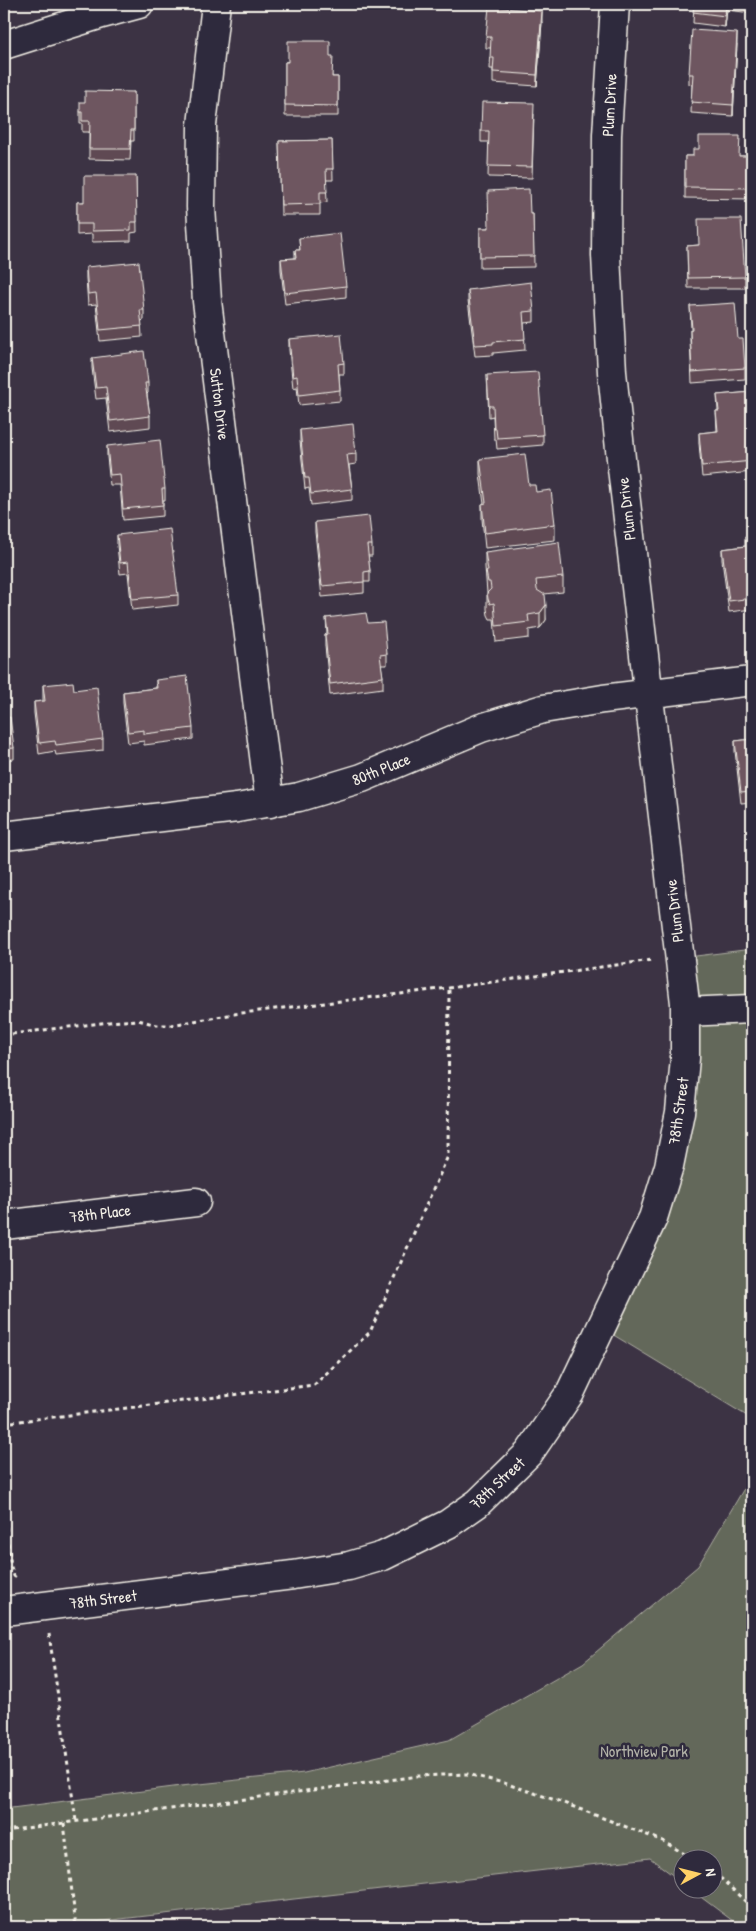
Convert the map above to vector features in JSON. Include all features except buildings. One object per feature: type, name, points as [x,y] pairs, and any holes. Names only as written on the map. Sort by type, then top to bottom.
[{"type":"street","points":[[4,45],[140,4]]},
{"type":"street","name":"Sutton Drive","points":[[216,4],[202,125],[201,207],[208,301],[270,803]]},
{"type":"street","name":"Plum Drive","points":[[615,4],[607,135],[606,255],[612,372],[685,1012]]},
{"type":"street","name":"80th Place","points":[[4,836],[270,803],[299,797],[362,778],[482,728],[543,709],[603,699],[752,680]]},
{"type":"street","points":[[685,1012],[752,1009]]},
{"type":"street","name":"78th Street","points":[[25,1609],[293,1575],[349,1566],[383,1556],[400,1548],[448,1524],[478,1503],[529,1453],[570,1393],[653,1218],[669,1166],[680,1112],[685,1058],[685,1012]]},
{"type":"street","name":"78th Place","points":[[4,1225],[196,1202]]},
{"type":"path","points":[[4,1035],[138,1020],[157,1025],[171,1025],[234,1014],[680,958]]},
{"type":"path","points":[[4,1423],[314,1385],[370,1332],[448,1156],[449,988]]},
{"type":"path","points":[[4,1511],[11,1568],[14,1576],[22,1582],[25,1609],[76,1821]]},
{"type":"path","points":[[4,1831],[419,1776],[466,1774],[504,1783],[561,1802],[663,1841],[675,1848]]},
{"type":"path","points":[[64,1823],[76,1927]]},
{"type":"path","points":[[724,1881],[746,1902],[752,1920]]},
{"type":"green space","points":[[752,949],[752,1419],[602,1328],[669,1166],[680,958]]},
{"type":"green space","name":"Northview Park","points":[[752,1475],[752,1927],[741,1927],[702,1898],[724,1898],[724,1848],[674,1848],[674,1876],[650,1858],[51,1927],[4,1927],[4,1809],[181,1786],[304,1773],[449,1740],[583,1663],[698,1566]]}]
